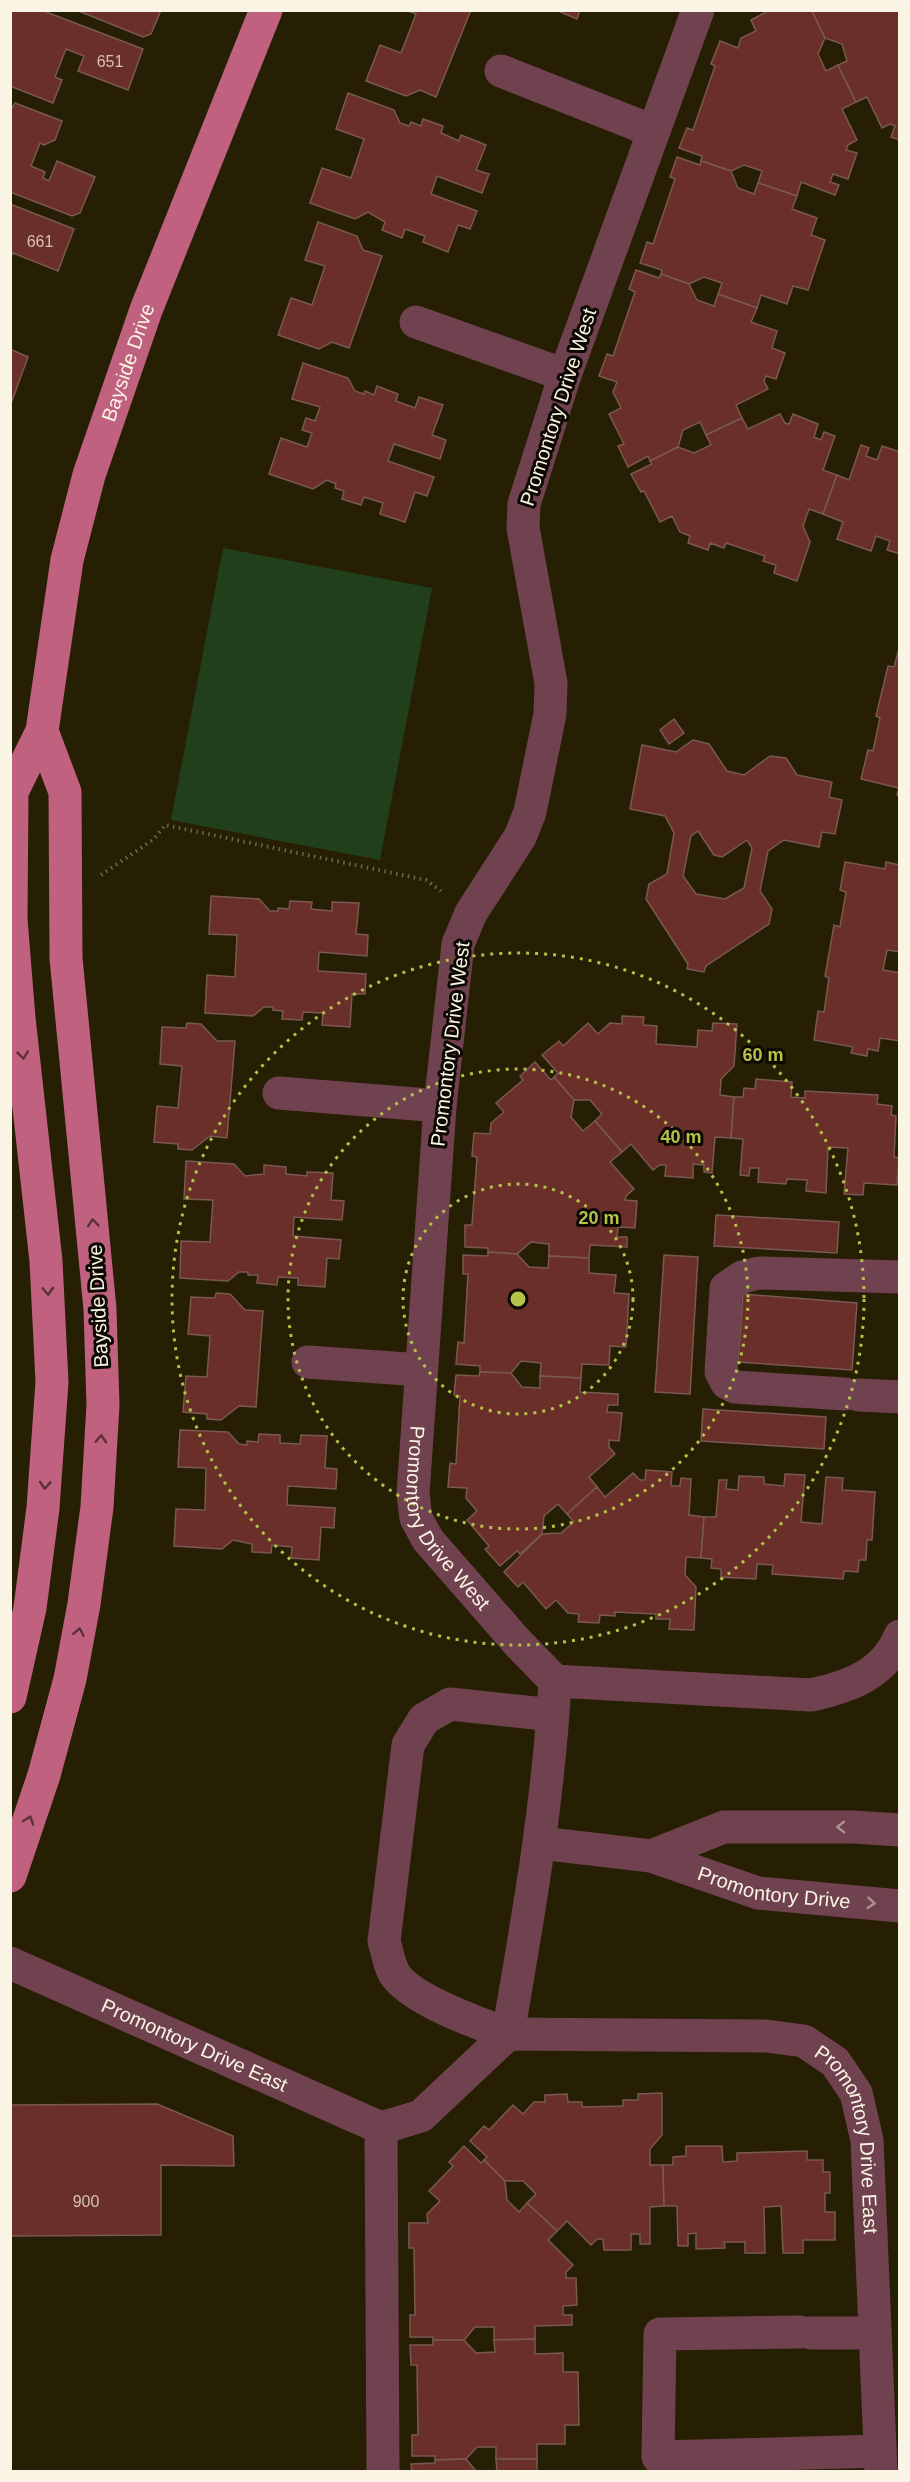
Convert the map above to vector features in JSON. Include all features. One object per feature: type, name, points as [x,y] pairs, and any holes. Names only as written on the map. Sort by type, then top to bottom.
[{"type":"main road","name":"Bayside Drive","points":[[10,1697],[30,1608],[43,1508],[52,1382],[46,1261],[19,1018],[12,919],[12,792],[42,731],[67,560],[89,476],[146,310],[266,10]]},
{"type":"main road","name":"Bayside Drive","points":[[10,1876],[44,1774],[72,1668],[84,1604],[97,1507],[103,1405],[100,1309],[66,958],[64,925],[65,792],[42,731]]},
{"type":"street","name":"Promontory Drive West","points":[[555,1681],[517,1642],[428,1540],[416,1518],[413,1494],[440,1106],[458,944],[471,913],[523,829],[530,812],[550,714],[551,683],[524,520],[524,504],[565,375],[698,10]]},
{"type":"street","points":[[501,71],[653,131]]},
{"type":"street","points":[[416,322],[565,375]]},
{"type":"street","points":[[279,1093],[440,1106]]},
{"type":"street","points":[[900,1277],[759,1273],[742,1277],[726,1288],[721,1372],[727,1383],[735,1387],[900,1397]]},
{"type":"street","points":[[308,1362],[421,1370]]},
{"type":"street","points":[[383,2472],[381,2128],[421,2116],[508,2034],[540,1843],[555,1681],[811,1695],[844,1688],[872,1673],[895,1647],[900,1636]]},
{"type":"street","name":"Promontory Drive East","points":[[553,1715],[450,1704],[424,1719],[408,1745],[384,1941],[393,1972],[407,1987],[464,2019],[508,2034],[766,2036],[804,2041],[835,2062],[856,2093],[867,2140],[881,2461]]},
{"type":"street","name":"Promontory Drive","points":[[651,1856],[724,1827],[853,1827],[900,1830]]},
{"type":"street","name":"Promontory Drive","points":[[540,1843],[651,1856],[758,1893],[900,1906]]},
{"type":"street","name":"Promontory Drive East","points":[[10,1963],[381,2128]]},
{"type":"street","points":[[875,2333],[660,2334],[658,2457],[881,2461]]},
{"type":"path","points":[[98,877],[154,839],[165,825],[426,880],[471,913]]},
{"type":"green space","points":[[223,548],[432,588],[380,860],[171,820]]},
{"type":"building","points":[[10,10],[41,10],[143,49],[128,90],[78,71],[84,56],[66,49],[55,77],[62,80],[53,103],[10,86]]},
{"type":"building","points":[[76,10],[161,10],[151,34],[143,37]]},
{"type":"building","points":[[406,10],[471,10],[436,97],[420,90],[406,96],[366,81],[380,45],[401,53],[416,14]]},
{"type":"building","points":[[556,10],[580,10],[577,19]]},
{"type":"building","points":[[770,10],[812,11],[825,38],[818,54],[826,71],[838,65],[856,102],[842,109],[857,140],[848,145],[846,150],[857,153],[848,179],[833,174],[830,182],[839,185],[835,195],[801,182],[797,196],[758,183],[762,171],[744,165],[731,171],[701,161],[702,156],[679,148],[687,128],[693,130],[715,66],[711,64],[720,41],[738,48],[741,38],[756,31],[751,20]]},
{"type":"building","points":[[900,10],[900,140],[891,137],[895,126],[890,124],[882,128],[867,97],[856,102],[838,65],[847,61],[842,44],[825,38],[812,11]]},
{"type":"building","points":[[348,93],[394,110],[400,123],[409,126],[411,122],[421,126],[423,119],[443,126],[441,133],[459,141],[461,135],[486,145],[476,170],[489,174],[482,193],[437,176],[431,194],[477,211],[470,229],[458,225],[448,252],[423,242],[425,236],[405,229],[402,238],[382,230],[385,222],[368,212],[355,219],[310,203],[322,168],[351,178],[364,139],[336,129]]},
{"type":"building","points":[[15,103],[62,121],[55,140],[44,145],[40,143],[31,166],[45,172],[43,178],[49,181],[57,161],[95,177],[80,213],[72,216],[10,192],[10,112]]},
{"type":"building","points":[[677,157],[700,165],[701,161],[731,171],[738,188],[754,194],[758,183],[797,196],[792,209],[817,218],[811,235],[825,240],[808,290],[793,286],[787,304],[761,295],[757,308],[718,294],[722,283],[704,277],[689,284],[661,274],[662,270],[640,263],[647,242],[653,244],[675,179],[670,177]]},
{"type":"building","points":[[10,204],[74,229],[58,271],[13,253],[10,258]]},
{"type":"building","points":[[318,222],[357,236],[363,250],[382,256],[349,348],[332,342],[319,349],[278,335],[291,298],[312,305],[325,266],[305,260]]},
{"type":"building","points":[[636,270],[659,278],[661,274],[689,284],[697,300],[714,306],[718,294],[757,308],[751,322],[777,331],[772,348],[785,353],[776,379],[766,376],[764,381],[768,389],[736,405],[742,418],[706,435],[700,422],[683,430],[678,447],[650,461],[648,456],[628,467],[618,446],[624,444],[609,414],[621,408],[613,392],[617,382],[599,376],[607,354],[613,356],[635,292],[629,289]]},
{"type":"building","points":[[10,349],[28,357],[12,401],[10,400]]},
{"type":"building","points":[[303,363],[348,378],[355,391],[364,394],[365,391],[374,395],[377,386],[398,394],[396,401],[415,408],[419,397],[443,405],[432,435],[446,440],[440,459],[394,444],[388,461],[434,477],[427,496],[415,492],[405,522],[380,514],[383,503],[364,497],[361,505],[342,499],[344,491],[335,488],[336,484],[327,480],[313,489],[269,474],[281,438],[307,447],[312,433],[302,430],[306,418],[315,421],[320,407],[292,399]]},
{"type":"building","points":[[780,414],[785,423],[789,424],[793,414],[818,424],[814,437],[821,440],[824,432],[835,436],[823,470],[837,475],[823,514],[809,509],[803,526],[810,542],[797,581],[774,573],[776,565],[763,561],[765,556],[726,543],[724,548],[710,543],[708,550],[688,543],[690,536],[680,532],[672,516],[660,522],[644,491],[641,492],[631,474],[652,464],[650,461],[678,447],[694,453],[711,445],[706,435],[742,418],[748,429]]},
{"type":"building","points":[[861,445],[869,448],[866,456],[877,460],[882,446],[900,452],[900,554],[887,550],[890,541],[876,536],[871,551],[837,539],[843,522],[823,514],[837,475],[849,480]]},
{"type":"building","points":[[900,645],[900,795],[897,795],[899,788],[861,779],[868,750],[873,751],[880,718],[876,716],[888,666],[894,667]]},
{"type":"building","points":[[674,719],[684,733],[669,744],[660,730]]},
{"type":"building","points":[[693,740],[709,744],[727,771],[744,775],[770,756],[786,758],[797,775],[832,782],[829,797],[842,800],[835,834],[822,832],[819,847],[784,840],[768,851],[760,891],[772,909],[769,924],[706,966],[704,972],[687,969],[688,964],[646,899],[649,884],[667,874],[674,833],[665,816],[630,809],[642,745],[676,752]],"holes":[[[698,831],[714,855],[722,857],[747,840],[752,848],[744,888],[725,899],[696,894],[683,876],[691,836]]]},
{"type":"building","points":[[845,862],[885,869],[886,862],[900,865],[900,952],[887,950],[883,970],[900,973],[900,1041],[880,1038],[878,1051],[868,1049],[867,1056],[851,1053],[853,1047],[814,1040],[818,1011],[824,1012],[829,978],[825,976],[834,925],[840,927],[846,892],[840,890]]},
{"type":"building","points":[[211,896],[259,899],[270,911],[278,911],[278,908],[289,909],[290,901],[312,902],[311,909],[332,911],[332,902],[359,903],[356,934],[368,935],[367,956],[319,952],[318,971],[366,974],[365,994],[352,994],[350,1027],[322,1025],[323,1013],[303,1012],[302,1020],[282,1019],[283,1011],[273,1010],[273,1007],[264,1007],[253,1016],[205,1013],[207,975],[235,977],[237,935],[209,934]]},
{"type":"building","points":[[622,1016],[644,1017],[643,1025],[657,1026],[656,1044],[697,1047],[698,1030],[712,1031],[713,1023],[737,1024],[734,1066],[721,1079],[720,1095],[734,1097],[731,1138],[715,1137],[712,1173],[704,1172],[704,1165],[693,1164],[693,1178],[665,1176],[666,1165],[660,1165],[653,1170],[631,1144],[622,1152],[595,1121],[602,1114],[590,1100],[574,1100],[554,1077],[558,1073],[542,1055],[559,1041],[563,1046],[588,1023],[598,1034],[610,1023],[622,1024]]},
{"type":"building","points":[[187,1023],[201,1024],[217,1041],[235,1041],[227,1138],[210,1136],[192,1150],[178,1149],[178,1144],[154,1142],[157,1106],[178,1108],[182,1066],[160,1064],[162,1027],[186,1028]]},
{"type":"building","points":[[535,1062],[551,1080],[554,1077],[574,1100],[571,1117],[583,1131],[595,1121],[622,1152],[610,1162],[634,1189],[625,1200],[637,1201],[635,1228],[618,1227],[617,1237],[627,1237],[627,1247],[590,1245],[589,1258],[549,1256],[549,1244],[531,1242],[517,1254],[488,1252],[488,1248],[465,1247],[465,1225],[472,1225],[477,1157],[472,1156],[474,1133],[490,1134],[491,1123],[504,1112],[496,1103],[523,1080],[520,1076]]},
{"type":"building","points":[[756,1079],[792,1082],[791,1097],[805,1098],[805,1091],[878,1095],[877,1104],[892,1106],[891,1115],[896,1116],[894,1157],[899,1158],[897,1185],[864,1183],[863,1195],[844,1194],[848,1148],[828,1147],[826,1193],[806,1191],[807,1180],[787,1179],[786,1184],[758,1182],[759,1168],[750,1168],[749,1176],[740,1175],[743,1139],[731,1138],[734,1097],[743,1097],[744,1088],[755,1089]]},
{"type":"building","points":[[186,1161],[234,1164],[245,1176],[264,1174],[264,1165],[286,1167],[286,1174],[307,1176],[307,1172],[333,1173],[331,1200],[344,1201],[342,1220],[294,1217],[293,1236],[341,1240],[339,1259],[327,1258],[325,1287],[298,1285],[298,1278],[278,1277],[277,1285],[257,1283],[258,1275],[248,1275],[248,1272],[239,1272],[228,1281],[180,1278],[181,1241],[210,1242],[213,1200],[184,1199]]},
{"type":"building","points":[[716,1215],[839,1222],[837,1253],[714,1246]]},
{"type":"building","points":[[488,1252],[517,1254],[529,1267],[548,1268],[549,1256],[589,1258],[589,1273],[616,1275],[614,1293],[629,1294],[626,1347],[610,1346],[609,1365],[582,1364],[581,1378],[540,1376],[541,1363],[521,1361],[511,1373],[480,1372],[480,1366],[456,1364],[458,1342],[464,1343],[468,1274],[463,1274],[463,1255],[488,1256]]},
{"type":"building","points":[[664,1255],[698,1257],[690,1394],[655,1392]]},
{"type":"building","points":[[216,1293],[230,1294],[245,1310],[263,1311],[256,1407],[239,1406],[221,1420],[207,1419],[207,1414],[183,1412],[186,1376],[207,1377],[210,1336],[188,1334],[191,1297],[215,1298]]},
{"type":"building","points":[[743,1294],[857,1303],[852,1370],[738,1362]]},
{"type":"building","points":[[480,1372],[511,1373],[522,1387],[540,1388],[540,1376],[581,1378],[580,1392],[618,1394],[618,1405],[608,1405],[607,1412],[622,1413],[619,1441],[609,1440],[609,1447],[615,1454],[589,1477],[597,1487],[567,1514],[558,1504],[544,1516],[542,1534],[520,1554],[517,1551],[500,1566],[485,1549],[489,1546],[467,1520],[477,1511],[466,1498],[467,1488],[448,1487],[450,1463],[456,1464],[460,1396],[454,1395],[456,1375],[479,1376]]},
{"type":"building","points":[[703,1409],[826,1417],[824,1449],[701,1441]]},
{"type":"building","points":[[180,1430],[228,1432],[239,1444],[247,1445],[247,1441],[258,1442],[259,1434],[280,1435],[280,1443],[300,1444],[301,1435],[327,1436],[325,1468],[337,1469],[336,1489],[288,1486],[287,1505],[335,1508],[334,1528],[321,1527],[319,1560],[291,1558],[292,1547],[272,1545],[271,1553],[252,1552],[252,1544],[233,1540],[222,1549],[174,1546],[176,1509],[205,1510],[206,1468],[178,1467]]},
{"type":"building","points":[[646,1470],[672,1472],[671,1486],[680,1486],[681,1478],[691,1479],[689,1515],[704,1517],[701,1558],[686,1557],[685,1575],[696,1587],[694,1630],[669,1629],[670,1619],[656,1619],[656,1614],[615,1612],[615,1616],[600,1615],[599,1623],[578,1622],[579,1614],[568,1613],[556,1600],[546,1609],[523,1582],[518,1587],[504,1572],[542,1534],[561,1533],[574,1522],[567,1514],[597,1487],[605,1497],[633,1473],[640,1480],[645,1480]]},
{"type":"building","points":[[785,1474],[805,1475],[801,1522],[822,1524],[826,1477],[843,1478],[842,1490],[875,1492],[872,1540],[867,1540],[866,1560],[859,1560],[858,1572],[844,1571],[843,1579],[772,1574],[773,1565],[757,1564],[756,1579],[721,1577],[721,1569],[711,1568],[712,1559],[701,1558],[704,1517],[716,1517],[719,1480],[727,1480],[726,1489],[738,1490],[739,1476],[764,1477],[764,1484],[784,1486]]},
{"type":"building","points":[[662,2093],[662,2135],[650,2149],[650,2165],[663,2165],[664,2206],[650,2207],[650,2244],[640,2244],[640,2234],[631,2234],[631,2250],[604,2250],[603,2239],[597,2239],[591,2245],[567,2221],[557,2231],[527,2203],[536,2194],[523,2181],[505,2181],[484,2160],[487,2157],[470,2141],[484,2126],[489,2130],[513,2105],[523,2114],[534,2102],[545,2102],[545,2095],[567,2094],[568,2102],[582,2102],[582,2107],[623,2106],[623,2100],[638,2100],[638,2094]]},
{"type":"building","points":[[157,2104],[233,2136],[234,2166],[161,2165],[161,2235],[10,2236],[10,2105]]},
{"type":"building","points":[[464,2146],[481,2163],[484,2160],[505,2181],[507,2200],[519,2212],[527,2203],[557,2231],[548,2240],[573,2265],[566,2272],[566,2278],[576,2278],[577,2305],[563,2306],[563,2315],[572,2315],[572,2325],[535,2326],[535,2339],[494,2340],[494,2327],[475,2327],[464,2340],[410,2337],[410,2315],[415,2315],[414,2248],[409,2248],[409,2223],[428,2223],[427,2214],[440,2201],[429,2191],[453,2166],[449,2162]]},
{"type":"building","points":[[686,2146],[722,2146],[723,2162],[737,2161],[737,2153],[807,2151],[807,2160],[823,2160],[823,2172],[830,2172],[830,2193],[825,2193],[825,2212],[835,2212],[835,2240],[803,2240],[803,2253],[783,2253],[781,2206],[764,2207],[765,2253],[745,2253],[745,2242],[724,2242],[725,2248],[696,2249],[696,2233],[688,2234],[688,2246],[678,2246],[677,2206],[664,2206],[663,2165],[673,2165],[673,2157],[686,2156]]},
{"type":"building","points":[[535,2339],[535,2354],[563,2353],[563,2372],[578,2372],[579,2425],[565,2425],[565,2444],[537,2444],[537,2459],[496,2459],[496,2447],[477,2447],[466,2459],[435,2460],[435,2456],[412,2456],[412,2435],[418,2435],[417,2365],[411,2365],[410,2345],[433,2345],[433,2340],[464,2340],[476,2353],[495,2352],[494,2340]]},
{"type":"building","points":[[466,2459],[477,2472],[412,2472],[411,2464],[435,2463],[435,2460]]},
{"type":"building","points":[[496,2459],[537,2459],[537,2472],[489,2472],[497,2471]]}]
